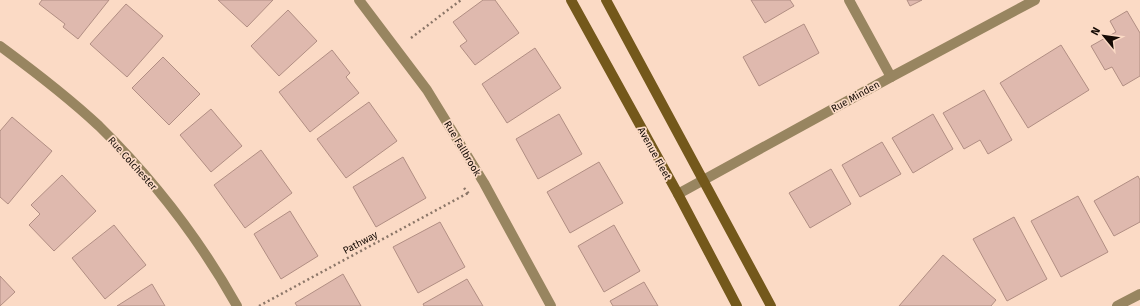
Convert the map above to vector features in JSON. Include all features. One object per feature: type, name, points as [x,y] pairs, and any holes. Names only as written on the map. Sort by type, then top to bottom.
[{"type":"main road","name":"Avenue Fleet","points":[[571,0],[678,194],[736,306]]},
{"type":"main road","points":[[606,0],[771,306]]},
{"type":"street","name":"Rue Fallbrook","points":[[359,0],[427,90],[484,183],[551,306]]},
{"type":"street","points":[[849,0],[891,77]]},
{"type":"street","name":"Rue Minden","points":[[678,194],[1035,0]]},
{"type":"street","name":"Rue Colchester","points":[[0,46],[73,103],[132,160],[165,199],[197,241],[224,282],[237,306]]},
{"type":"street","points":[[1118,306],[1140,294]]},
{"type":"path","points":[[411,38],[461,0]]},
{"type":"path","name":"Pathway","points":[[259,306],[469,195],[464,188]]},
{"type":"building","points":[[42,0],[109,0],[78,39],[63,27],[65,24],[39,4]]},
{"type":"building","points":[[218,0],[273,0],[247,27]]},
{"type":"building","points":[[483,0],[495,0],[519,33],[475,65],[460,46],[467,41],[453,22]]},
{"type":"building","points":[[751,0],[790,0],[794,6],[765,23]]},
{"type":"building","points":[[907,0],[922,0],[910,6]]},
{"type":"building","points":[[126,4],[163,36],[127,77],[90,44]]},
{"type":"building","points":[[288,10],[317,41],[279,76],[251,46]]},
{"type":"building","points":[[1127,11],[1140,33],[1140,76],[1123,86],[1112,67],[1105,70],[1091,46],[1116,32],[1110,21]]},
{"type":"building","points":[[804,24],[819,53],[759,86],[743,57]]},
{"type":"building","points":[[1061,45],[1089,90],[1028,128],[1000,83]]},
{"type":"building","points":[[535,48],[561,88],[507,123],[482,84]]},
{"type":"building","points":[[332,50],[350,73],[346,77],[359,93],[310,132],[279,92]]},
{"type":"building","points":[[163,57],[200,94],[169,125],[132,88]]},
{"type":"building","points":[[984,90],[1012,140],[988,154],[980,140],[964,149],[943,113]]},
{"type":"building","points":[[369,102],[397,141],[346,178],[317,139]]},
{"type":"building","points":[[211,109],[242,146],[211,172],[180,135]]},
{"type":"building","points":[[559,114],[582,154],[538,179],[516,139]]},
{"type":"building","points":[[933,114],[953,149],[913,173],[892,138]]},
{"type":"building","points":[[12,117],[52,151],[8,204],[0,197],[0,131]]},
{"type":"building","points":[[882,142],[901,174],[860,197],[842,165]]},
{"type":"building","points":[[261,150],[292,193],[245,228],[214,185]]},
{"type":"building","points":[[403,157],[426,198],[376,227],[353,187]]},
{"type":"building","points":[[599,162],[623,203],[570,233],[547,192]]},
{"type":"building","points":[[831,169],[851,204],[810,228],[789,193]]},
{"type":"building","points":[[62,175],[96,211],[54,251],[29,225],[40,214],[31,205]]},
{"type":"building","points":[[1138,176],[1140,180],[1140,222],[1114,236],[1094,201]]},
{"type":"building","points":[[1078,196],[1108,252],[1061,277],[1031,221]]},
{"type":"building","points":[[290,211],[318,256],[281,279],[254,234]]},
{"type":"building","points":[[1014,217],[1047,279],[1007,301],[973,239]]},
{"type":"building","points":[[440,222],[465,267],[418,293],[393,247]]},
{"type":"building","points":[[114,225],[146,265],[105,299],[72,258]]},
{"type":"building","points":[[614,225],[640,271],[604,292],[578,246]]},
{"type":"building","points":[[943,255],[996,300],[991,306],[899,306]]},
{"type":"building","points":[[343,274],[361,306],[297,306],[295,303]]},
{"type":"building","points":[[0,276],[15,292],[0,306]]},
{"type":"building","points":[[467,279],[483,306],[424,306],[423,304]]},
{"type":"building","points":[[644,282],[658,306],[613,306],[610,301]]},
{"type":"building","points":[[152,284],[165,306],[117,306]]}]
